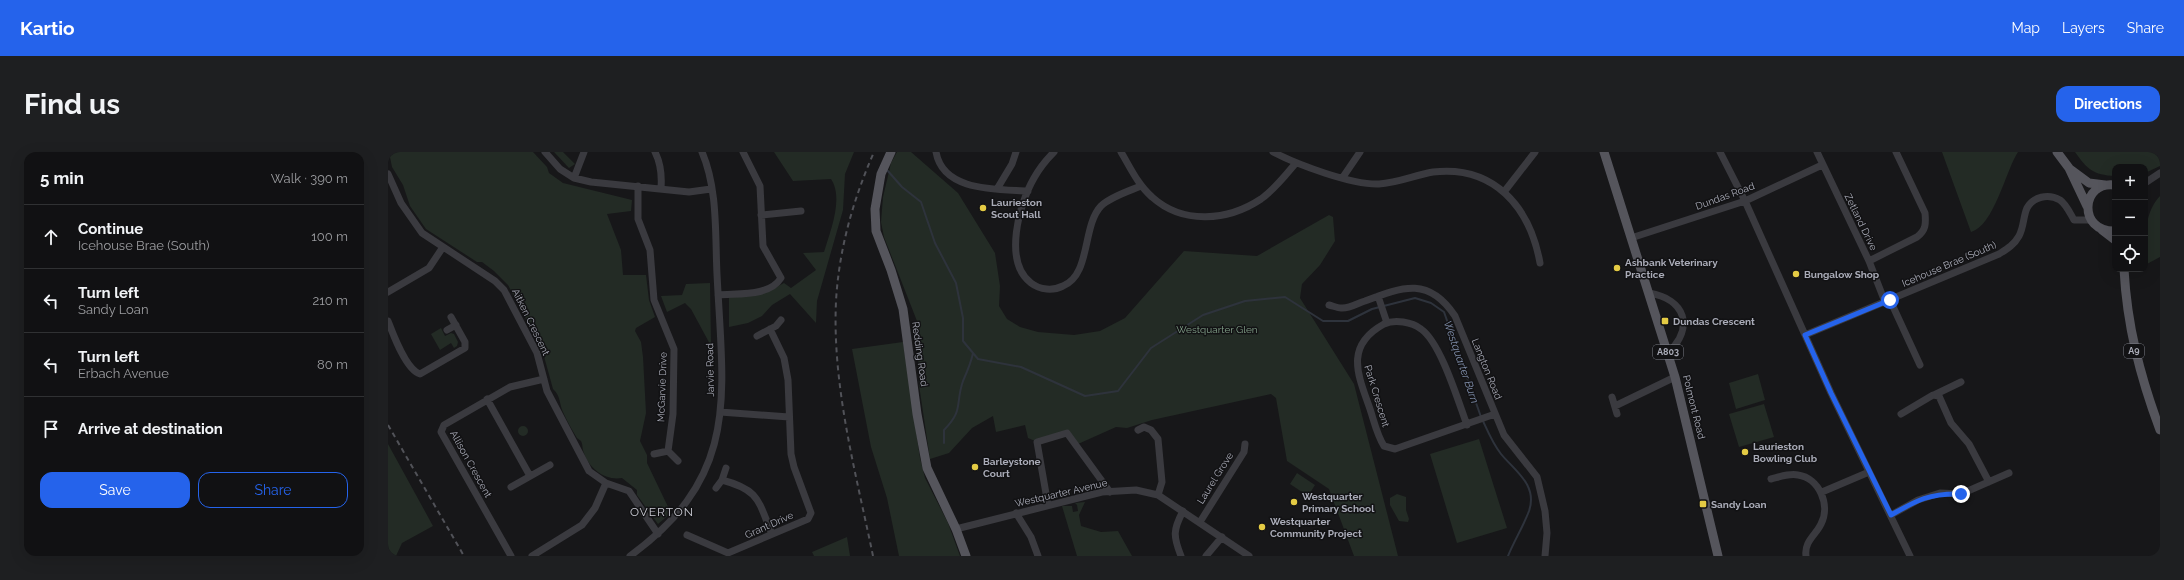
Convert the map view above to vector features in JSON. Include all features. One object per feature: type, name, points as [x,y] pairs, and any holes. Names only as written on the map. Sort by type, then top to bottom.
[{"type":"main road","name":"Redding Road","points":[[891,152],[881,174],[875,209],[876,231],[891,270],[902,309],[917,414],[927,468],[956,529],[966,556]]},
{"type":"main road","name":"Polmont Road","points":[[1604,152],[1676,377],[1718,556]]},
{"type":"main road","points":[[2057,152],[2069,168],[2087,206],[2091,220],[2112,238]]},
{"type":"main road","points":[[2069,168],[2089,183],[2112,185]]},
{"type":"main road","points":[[2087,206],[2093,192],[2105,185]]},
{"type":"main road","points":[[2101,229],[2112,230]]},
{"type":"main road","name":"A9","points":[[2124,272],[2126,304],[2135,355],[2160,430]]},
{"type":"street","points":[[545,152],[560,169],[574,178],[591,182],[689,192],[711,189]]},
{"type":"street","points":[[574,178],[584,152]]},
{"type":"street","points":[[655,152],[659,160],[662,174],[661,188]]},
{"type":"street","name":"Jarvie Road","points":[[630,556],[658,534],[684,506],[703,475],[714,448],[722,394],[718,295],[711,189],[707,163],[702,152]]},
{"type":"street","points":[[718,295],[763,291],[772,287],[781,278],[763,246],[760,186],[743,152]]},
{"type":"street","points":[[936,152],[942,168],[962,183],[997,189],[1028,191]]},
{"type":"street","points":[[997,189],[1012,164],[1016,152]]},
{"type":"street","points":[[1054,152],[1040,168],[1028,191],[1022,205],[1017,230],[1016,242],[1019,265],[1028,281],[1035,286],[1050,289],[1063,286],[1075,278],[1095,216],[1101,206],[1141,186]]},
{"type":"street","points":[[1121,152],[1141,186],[1162,206],[1174,212],[1192,216],[1210,217],[1226,215],[1245,209],[1275,187],[1295,164]]},
{"type":"street","points":[[1504,192],[1536,152]]},
{"type":"street","points":[[1720,152],[1744,201],[1831,393],[1891,515],[1909,556]]},
{"type":"street","name":"Zetland Drive","points":[[1816,152],[1887,301],[1920,365]]},
{"type":"street","points":[[1869,261],[1924,232],[1926,223],[1925,213],[1896,152]]},
{"type":"street","points":[[1275,153],[1295,164],[1366,183],[1380,184],[1431,172],[1454,171],[1478,176],[1504,192],[1523,213],[1536,241],[1540,263]]},
{"type":"street","points":[[1343,177],[1358,153]]},
{"type":"street","name":"Dundas Road","points":[[1632,238],[1744,201],[1822,165]]},
{"type":"street","points":[[2148,181],[2160,173]]},
{"type":"street","name":"Aitken Crescent","points":[[388,174],[412,221],[422,233],[495,281],[504,290],[537,354],[547,391],[589,471],[606,483],[629,492],[658,534]]},
{"type":"street","name":"McGarvie Drive","points":[[638,186],[638,219],[650,250],[654,300],[674,349],[673,414],[668,451]]},
{"type":"street","name":"Icehouse Brae (South)","points":[[1805,335],[1998,254],[2010,247],[2020,235],[2027,208],[2038,198],[2045,196],[2060,200],[2074,220],[2091,220]]},
{"type":"street","points":[[761,215],[801,212]]},
{"type":"street","points":[[388,292],[429,268],[443,247]]},
{"type":"street","name":"Langton Road","points":[[1330,305],[1346,308],[1402,288],[1413,288],[1437,295],[1446,302],[1455,316],[1504,435],[1537,477],[1545,511],[1547,533],[1545,556]]},
{"type":"street","points":[[1649,293],[1664,297],[1671,301],[1683,316],[1684,326],[1679,342],[1668,353]]},
{"type":"street","points":[[1378,296],[1387,323],[1403,321],[1422,329],[1437,348],[1467,425]]},
{"type":"street","points":[[388,321],[396,342],[411,368],[420,374],[465,348],[465,342],[451,318]]},
{"type":"street","points":[[757,336],[776,326],[780,320]]},
{"type":"street","name":"Park Crescent","points":[[1387,323],[1371,333],[1364,341],[1358,351],[1356,368],[1384,446],[1395,449],[1495,414]]},
{"type":"street","points":[[447,330],[456,325]]},
{"type":"street","name":"Grant Drive","points":[[687,535],[728,552],[808,519],[811,513],[794,467],[791,454],[788,380],[784,358],[770,329]]},
{"type":"street","points":[[1612,397],[1616,410],[1676,377]]},
{"type":"street","name":"Allison Crescent","points":[[511,556],[441,432],[444,425],[510,387],[544,379]]},
{"type":"street","points":[[1901,414],[1933,395],[1961,382]]},
{"type":"street","points":[[1933,395],[1939,396],[1951,423],[1969,444],[1989,482]]},
{"type":"street","points":[[488,399],[530,476]]},
{"type":"street","points":[[720,412],[789,417]]},
{"type":"street","points":[[1138,430],[1144,427],[1151,430],[1158,440],[1162,482],[1158,494]]},
{"type":"street","points":[[1048,505],[1037,442],[1067,433],[1110,492]]},
{"type":"street","name":"Laurel Grove","points":[[1200,522],[1244,452],[1245,444]]},
{"type":"street","points":[[654,454],[668,451],[678,461]]},
{"type":"street","points":[[511,487],[550,465]]},
{"type":"street","points":[[716,488],[722,480],[726,468]]},
{"type":"street","points":[[1822,492],[1869,472]]},
{"type":"street","points":[[1891,515],[1918,500],[1940,494],[1961,494],[2009,473]]},
{"type":"street","points":[[1771,479],[1788,475],[1799,475],[1813,482],[1822,492],[1824,510],[1822,524],[1809,539],[1806,556]]},
{"type":"street","points":[[722,480],[750,490],[757,498],[772,534]]},
{"type":"street","points":[[532,556],[582,525],[595,508],[606,483]]},
{"type":"street","name":"Westquarter Avenue","points":[[956,529],[1048,505],[1110,492],[1136,490],[1158,494],[1249,556]]},
{"type":"street","points":[[1181,556],[1175,541],[1174,528],[1183,511]]},
{"type":"street","points":[[1016,513],[1031,537],[1038,556]]},
{"type":"street","points":[[1206,556],[1222,537]]},
{"type":"green space","points":[[389,152],[533,152],[547,167],[549,173],[563,183],[632,200],[631,211],[607,214],[621,250],[623,275],[646,275],[649,300],[655,317],[636,328],[635,331],[641,342],[646,413],[640,441],[647,455],[647,463],[671,513],[658,524],[637,495],[637,490],[622,478],[610,478],[599,473],[586,459],[581,441],[577,438],[570,425],[562,409],[560,400],[553,389],[542,349],[508,285],[494,271],[482,262],[477,262],[426,229],[410,206],[403,185],[392,167]]},
{"type":"green space","points":[[554,152],[563,152],[575,164],[569,168]]},
{"type":"green space","points":[[774,152],[854,152],[845,174],[843,210],[817,301],[816,323],[790,294],[772,305],[762,316],[748,323],[729,327],[729,296],[773,289],[784,283],[791,288],[816,270],[803,253],[824,252],[835,215],[835,187],[831,179],[793,181]]},
{"type":"green space","name":"Westquarter Glen","points":[[897,152],[911,152],[958,193],[995,253],[1000,286],[999,306],[1007,319],[1020,327],[1038,332],[1074,335],[1100,331],[1125,318],[1184,251],[1257,256],[1329,215],[1333,217],[1335,241],[1320,265],[1302,284],[1300,298],[1354,384],[1398,556],[1354,556],[1329,489],[1287,461],[1276,398],[1271,394],[1152,420],[1127,428],[1116,427],[1078,444],[1068,431],[1035,441],[1028,438],[1025,425],[996,432],[993,416],[972,428],[949,453],[930,459],[919,385],[917,321],[884,237],[881,222],[883,197],[891,163]]},
{"type":"green space","points":[[1942,152],[2018,152],[2013,160],[1993,209],[1979,228],[1971,232]]},
{"type":"green space","points":[[2075,152],[2160,152],[2160,166],[2148,172],[2148,164],[2112,164],[2112,176],[2107,175],[2091,170],[2083,163]]},
{"type":"green space","points":[[2160,196],[2160,257],[2148,263],[2148,220],[2154,203]]},
{"type":"green space","points":[[710,283],[711,346],[691,309],[685,303],[667,312],[661,296],[682,295],[686,284]]},
{"type":"green space","points":[[441,328],[445,336],[451,333],[454,334],[458,342],[457,346],[454,348],[451,343],[440,350],[431,334]]},
{"type":"green space","points":[[903,342],[920,458],[925,478],[948,523],[960,556],[899,556],[887,498],[871,447],[852,349]]},
{"type":"green space","points":[[1758,374],[1765,400],[1736,409],[1729,383]]},
{"type":"green space","points":[[1764,404],[1774,437],[1739,447],[1729,414]]},
{"type":"green space","points":[[521,426],[525,426],[527,427],[527,435],[521,436],[518,433],[518,429]]},
{"type":"green space","points":[[1479,439],[1507,528],[1457,543],[1430,454]]},
{"type":"green space","points":[[388,444],[433,526],[402,543],[396,556],[388,556]]},
{"type":"green space","points":[[1297,473],[1315,485],[1308,496],[1290,484]]},
{"type":"green space","points":[[1397,494],[1406,497],[1406,510],[1409,519],[1408,522],[1399,521],[1390,505],[1390,498]]},
{"type":"green space","points":[[1085,502],[1079,515],[1081,526],[1101,532],[1118,531],[1132,556],[1077,556],[1062,506],[1072,506],[1073,512],[1078,511],[1075,503]]},
{"type":"green space","points":[[847,537],[850,556],[814,556],[812,552]]},
{"type":"waterway","name":"Westquarter Burn","points":[[887,170],[902,187],[921,202],[935,243],[956,283],[963,318],[963,341],[978,359],[1021,367],[1085,396],[1118,391],[1151,348],[1203,315],[1245,301],[1285,297],[1323,321],[1348,321],[1372,309],[1415,298],[1431,303],[1444,312],[1481,417]]},
{"type":"waterway","points":[[944,443],[944,430],[957,412],[963,381],[973,353]]},
{"type":"waterway","name":"Westquarter Burn","points":[[1483,421],[1501,454],[1524,479],[1530,494],[1531,502],[1529,511],[1508,556]]},
{"type":"railway","points":[[873,556],[841,398],[836,333],[836,301],[840,263],[848,225],[866,170],[874,152]]},
{"type":"railway","points":[[388,425],[464,556]]},
{"type":"place","name":"Laurieston Scout Hall","points":[[983,208]]},
{"type":"place","name":"Ashbank Veterinary Practice","points":[[1617,268]]},
{"type":"place","name":"Bungalow Shop","points":[[1796,274]]},
{"type":"place","name":"Dundas Crescent","points":[[1665,321]]},
{"type":"place","name":"Laurieston Bowling Club","points":[[1745,452]]},
{"type":"place","name":"Barleystone Court","points":[[975,467]]},
{"type":"place","name":"Westquarter Primary School","points":[[1294,502]]},
{"type":"place","name":"Sandy Loan","points":[[1703,504]]},
{"type":"place","name":"Westquarter Community Project","points":[[1262,527]]},
{"type":"district","name":"OVERTON","points":[[662,512]]},
{"type":"route","points":[[1890,300],[1805,335],[1831,393],[1891,515],[1918,500],[1940,494],[1961,494]]}]
